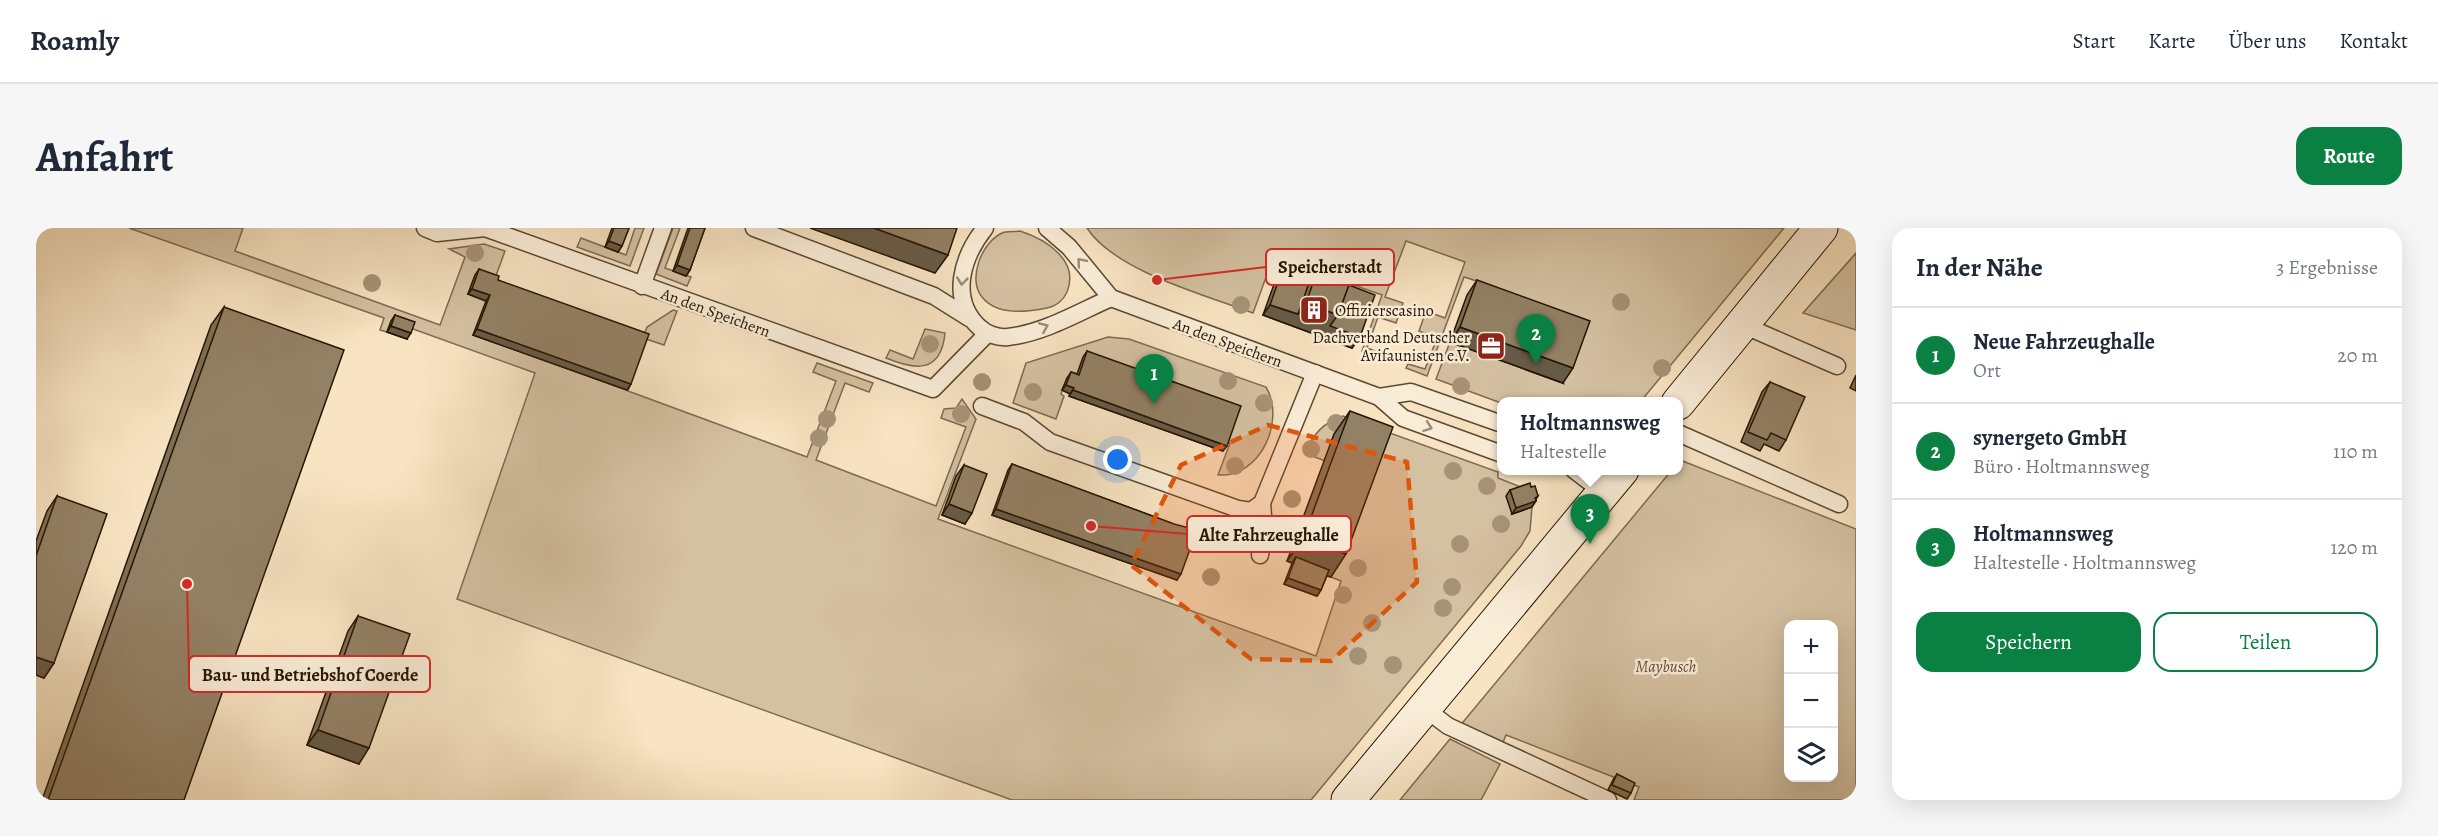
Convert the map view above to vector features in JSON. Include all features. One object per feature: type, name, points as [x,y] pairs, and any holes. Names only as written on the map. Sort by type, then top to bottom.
[{"type":"street","points":[[1683,397],[1821,228]]},
{"type":"street","points":[[1348,800],[1613,482]]},
{"type":"lane","name":"An den Speichern","points":[[425,228],[437,233],[485,228],[933,389],[987,334]]},
{"type":"lane","points":[[642,286],[663,228]]},
{"type":"lane","points":[[753,228],[934,296],[969,318],[987,334],[1006,338],[1034,332],[1111,298]]},
{"type":"lane","points":[[969,318],[961,297],[962,274],[975,240],[985,228]]},
{"type":"lane","name":"An den Speichern","points":[[1047,228],[1068,247],[1111,298],[1379,397],[1403,418],[1497,452]]},
{"type":"lane","points":[[1743,324],[1837,366]]},
{"type":"lane","points":[[1260,555],[1264,528],[1263,503],[1315,373]]},
{"type":"lane","name":"An den Speichern","points":[[1379,397],[1412,392],[1497,422]]},
{"type":"lane","points":[[982,406],[1024,422],[1050,442],[1238,509],[1251,511],[1263,503]]},
{"type":"lane","points":[[1683,435],[1839,504]]},
{"type":"lane","points":[[1588,475],[1613,482]]},
{"type":"lane","points":[[1424,708],[1448,726],[1608,800]]},
{"type":"highlighted area","points":[[1268,425],[1407,462],[1417,582],[1331,661],[1251,659],[1131,565],[1181,465]]},
{"type":"green space","points":[[129,228],[243,228],[235,251],[440,325],[465,257],[449,249],[484,244],[505,251],[494,281],[475,275],[468,294],[643,337],[647,327],[673,310],[677,311],[664,345],[646,339],[628,391],[807,457],[836,381],[813,372],[817,363],[873,383],[869,392],[845,383],[816,460],[936,506],[966,427],[941,418],[944,409],[956,408],[962,399],[976,419],[938,519],[1316,656],[1341,581],[1331,577],[1377,450],[1325,461],[1305,453],[1316,434],[1330,422],[1343,416],[1497,472],[1498,478],[1526,489],[1512,514],[1532,507],[1530,531],[1521,546],[1311,800],[1012,800],[457,599],[535,373],[391,321],[387,332],[380,330],[384,318]]},
{"type":"green space","points":[[635,228],[644,228],[630,266],[577,247],[581,238],[626,255]]},
{"type":"green space","points":[[673,228],[680,228],[665,268],[691,277],[687,286],[656,274]]},
{"type":"green space","points":[[1087,228],[1784,228],[1644,397],[1497,397],[1497,402],[1436,379],[1450,342],[1562,383],[1483,283],[1464,277],[1427,376],[1406,368],[1408,364],[1425,369],[1437,338],[1419,331],[1426,311],[1445,318],[1465,262],[1406,241],[1385,297],[1403,303],[1396,323],[1378,317],[1367,348],[1383,354],[1382,358],[1362,351],[1382,295],[1283,260],[1278,271],[1269,269],[1253,313],[1163,280],[1118,257],[1100,243]]},
{"type":"green space","points":[[1020,231],[1040,239],[1058,252],[1069,270],[1070,281],[1067,292],[1054,306],[1031,311],[1004,310],[988,303],[978,289],[976,271],[988,244],[1002,233]]},
{"type":"green space","points":[[1856,253],[1856,330],[1803,313]]},
{"type":"green space","points":[[925,329],[945,333],[943,346],[932,362],[916,366],[886,358],[890,350],[913,359]]},
{"type":"green space","points":[[1108,337],[1129,339],[1266,387],[1273,416],[1271,431],[1257,457],[1246,467],[1233,473],[1218,475],[1230,443],[1084,357],[1075,380],[1067,378],[1056,419],[1013,403],[1026,363]]},
{"type":"green space","name":"Maybusch","points":[[1683,461],[1856,529],[1856,800],[1634,800],[1639,787],[1506,735],[1502,745],[1459,727],[1668,475],[1683,475]]},
{"type":"green space","points":[[1450,739],[1500,764],[1481,800],[1400,800]]},
{"type":"building","points":[[614,228],[629,228],[622,246],[609,241]]},
{"type":"building","points":[[690,228],[705,228],[690,270],[677,265]]},
{"type":"building","points":[[874,228],[957,228],[948,255]]},
{"type":"building","points":[[1321,260],[1354,272],[1338,315],[1306,303]]},
{"type":"building","points":[[1285,262],[1313,272],[1298,314],[1270,305]]},
{"type":"building","points":[[479,269],[499,276],[498,280],[649,334],[631,384],[477,329],[490,295],[472,289]]},
{"type":"building","points":[[1477,280],[1590,321],[1573,368],[1460,327]]},
{"type":"building","points":[[1349,285],[1375,295],[1360,337],[1330,326],[1338,315]]},
{"type":"building","points":[[224,307],[344,350],[184,800],[48,800]]},
{"type":"building","points":[[395,315],[415,322],[411,333],[391,326]]},
{"type":"building","points":[[1087,351],[1241,406],[1227,446],[1073,390],[1074,388],[1066,385],[1071,372],[1079,375]]},
{"type":"building","points":[[1770,382],[1805,397],[1786,440],[1771,433],[1767,440],[1748,432]]},
{"type":"building","points":[[1350,411],[1393,427],[1346,554],[1303,539]]},
{"type":"building","points":[[1012,464],[1174,524],[1197,530],[1181,574],[996,509]]},
{"type":"building","points":[[964,465],[987,474],[972,513],[949,504]]},
{"type":"building","points":[[1530,483],[1531,487],[1535,486],[1538,496],[1535,498],[1536,501],[1516,508],[1510,490]]},
{"type":"building","points":[[57,496],[107,514],[54,663],[36,657],[36,556]]},
{"type":"building","points":[[1296,557],[1329,570],[1321,590],[1288,578]]},
{"type":"building","points":[[358,616],[410,634],[369,748],[318,730]]},
{"type":"building","points":[[1617,774],[1635,783],[1631,793],[1612,785]]},
{"type":"place","name":"Speicherstadt","points":[[1157,280]]},
{"type":"place","name":"Offizierscasino","points":[[1314,310]]},
{"type":"place","name":"Dachverband Deutscher Avifaunisten e.V.","points":[[1491,346]]},
{"type":"place","name":"synergeto GmbH","points":[[1536,364]]},
{"type":"place","name":"Neue Fahrzeughalle","points":[[1154,404]]},
{"type":"place","name":"Alte Fahrzeughalle","points":[[1091,526]]},
{"type":"place","name":"Holtmannsweg","points":[[1590,544]]},
{"type":"place","name":"Bau- und Betriebshof Coerde","points":[[187,584]]}]
